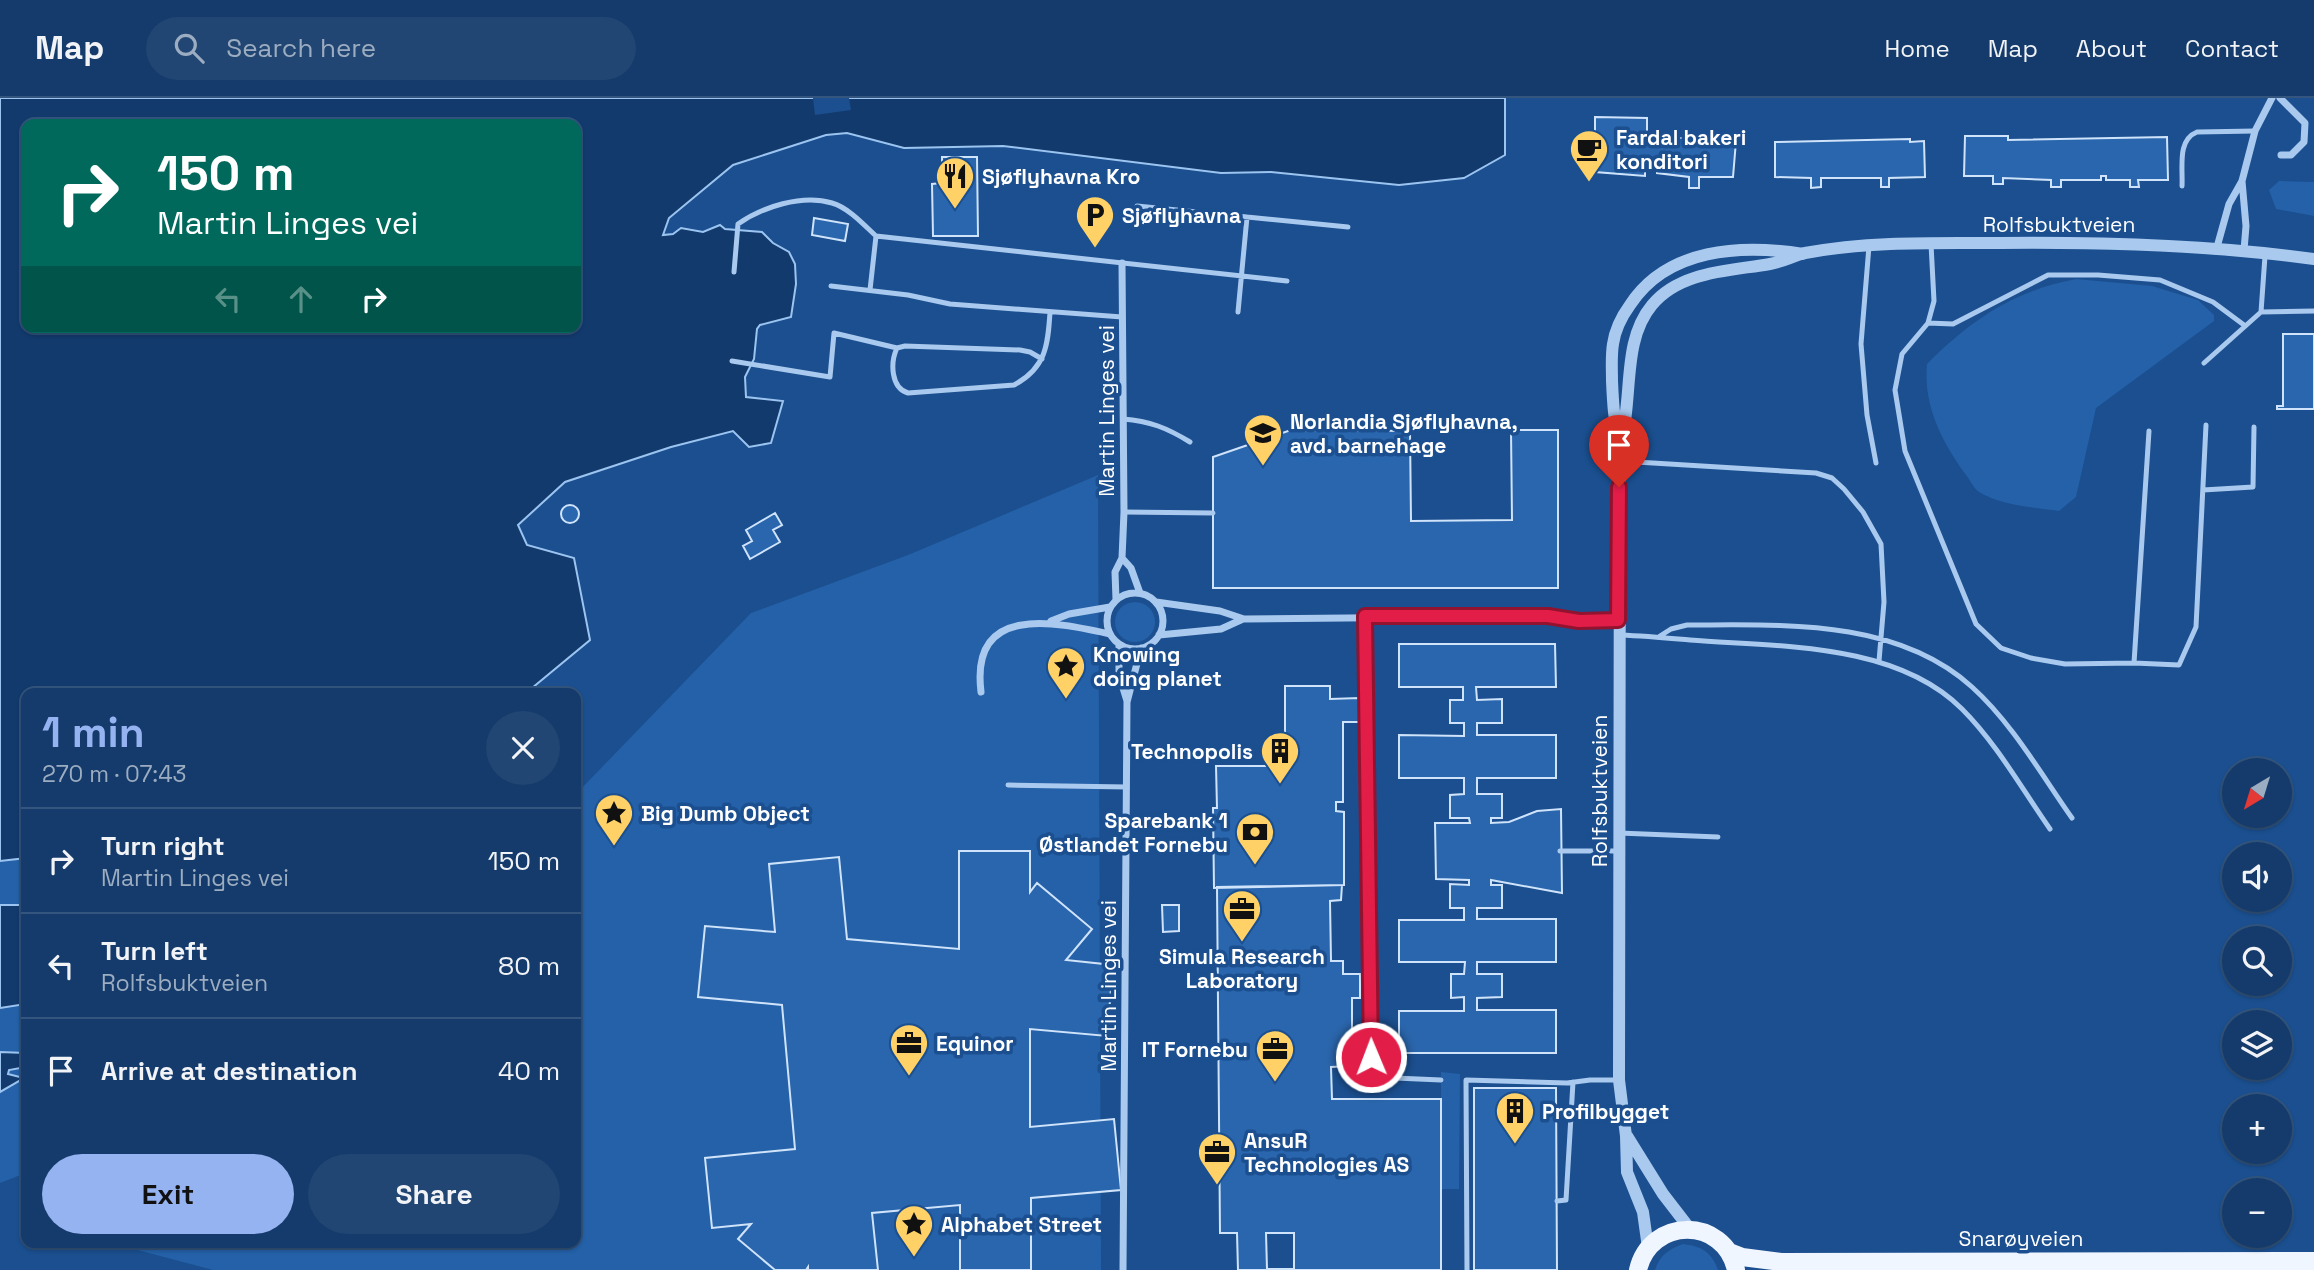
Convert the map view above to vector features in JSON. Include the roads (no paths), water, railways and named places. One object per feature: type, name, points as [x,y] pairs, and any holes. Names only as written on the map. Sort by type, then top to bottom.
[{"type":"main road","points":[[1638,1270],[1648,1248],[1667,1233],[1690,1229],[1717,1238],[1729,1252],[1736,1270]]},
{"type":"main road","name":"Snarøyveien","points":[[1729,1252],[1742,1257],[1781,1262],[2314,1261]]},
{"type":"street","points":[[2217,247],[2229,204],[2242,181],[2255,131],[2272,98]]},
{"type":"street","points":[[2280,98],[2305,123],[2304,142],[2291,155],[2281,155]]},
{"type":"street","points":[[2242,181],[2246,226],[2244,250]]},
{"type":"street","name":"Rolfsbuktveien","points":[[1620,444],[1628,421],[1634,341],[1646,314],[1659,298],[1685,281],[1777,263],[1803,254],[1869,246],[2095,243],[2217,247],[2314,259]]},
{"type":"street","name":"Rolfsbuktveien","points":[[1648,1248],[1643,1212],[1627,1172],[1626,1136],[1619,1080],[1620,444],[1613,420],[1613,343],[1623,316],[1644,287],[1666,268],[1698,256],[1774,249],[1803,254]]},
{"type":"street","name":"Martin Linges vei","points":[[1116,600],[1115,572],[1122,558],[1124,512],[1122,263]]},
{"type":"street","points":[[1122,558],[1131,568],[1140,593]]},
{"type":"street","points":[[1156,602],[1163,618],[1159,635],[1153,643],[1141,648],[1129,648],[1119,644],[1110,634],[1107,622],[1110,607],[1127,594],[1140,593],[1156,602],[1220,611],[1244,619],[1548,616],[1579,621],[1618,620]]},
{"type":"street","points":[[1050,622],[1069,614],[1110,607]]},
{"type":"street","points":[[1159,635],[1221,629],[1244,619]]},
{"type":"street","points":[[981,692],[981,664],[994,639],[1021,624],[1050,622],[1110,634]]},
{"type":"street","name":"Martin Linges vei","points":[[1119,644],[1119,676],[1127,702]]},
{"type":"street","name":"Martin Linges vei","points":[[1123,1270],[1127,702],[1141,648]]},
{"type":"street","name":"Rolfsbuktveien","points":[[1626,1136],[1663,1194],[1690,1229]]},
{"type":"lane","points":[[2182,186],[2184,146],[2191,135],[2197,132],[2255,131]]},
{"type":"lane","points":[[734,272],[738,224],[766,208],[816,201],[834,203],[855,216],[876,236],[1287,281]]},
{"type":"lane","points":[[1137,206],[1348,227]]},
{"type":"lane","points":[[1238,312],[1247,217]]},
{"type":"lane","points":[[870,290],[876,236]]},
{"type":"lane","points":[[1931,244],[1934,301],[1928,323],[1902,354],[1895,390],[1905,451],[1976,624],[2001,648],[2031,658],[2065,664],[2179,665],[2196,627],[2206,425]]},
{"type":"lane","points":[[1869,246],[1861,344],[1867,415],[1876,463]]},
{"type":"lane","points":[[2261,312],[2266,253]]},
{"type":"lane","points":[[1928,323],[1953,324],[2048,275],[2098,275],[2161,280],[2213,302],[2244,325]]},
{"type":"lane","points":[[831,286],[950,304],[1122,317]]},
{"type":"lane","points":[[2204,363],[2261,312],[2314,311]]},
{"type":"lane","points":[[898,348],[895,354],[894,382],[900,390],[908,393],[1014,385],[1029,375],[1048,347],[1050,312]]},
{"type":"lane","points":[[732,361],[830,377],[834,333],[898,348],[905,345],[1020,350],[1042,359]]},
{"type":"lane","points":[[1123,419],[1161,425],[1190,442]]},
{"type":"lane","points":[[2203,490],[2253,487],[2254,427]]},
{"type":"lane","points":[[2134,663],[2149,431]]},
{"type":"lane","points":[[1620,460],[1816,473],[1832,478],[1863,512],[1881,544],[1882,639],[1879,661]]},
{"type":"lane","points":[[1124,512],[1213,513]]},
{"type":"lane","points":[[1365,616],[1372,1076],[1441,1080]]},
{"type":"lane","points":[[1660,636],[1671,629],[1687,625],[1836,631],[1882,639],[1933,660],[1971,686],[2004,722],[2072,818]]},
{"type":"lane","points":[[1618,635],[1758,642],[1879,661],[1931,685],[1961,709],[1985,736],[2050,829]]},
{"type":"lane","points":[[1007,785],[1127,787]]},
{"type":"lane","points":[[1619,833],[1718,837]]},
{"type":"lane","points":[[1560,851],[1619,851]]},
{"type":"lane","points":[[1466,1270],[1466,1080],[1619,1080]]},
{"type":"lane","points":[[1557,1201],[1566,1200],[1573,1082]]},
{"type":"lane","points":[[1465,1206],[1474,1205]]},
{"type":"place","name":"Fardal bakeri konditori","points":[[1589,183]]},
{"type":"place","name":"Sjøflyhavna Kro","points":[[955,210]]},
{"type":"place","name":"Sjøflyhavna","points":[[1095,249]]},
{"type":"place","name":"Norlandia Sjøflyhavna, avd. barnehage","points":[[1263,467]]},
{"type":"place","name":"Knowing doing planet","points":[[1066,700]]},
{"type":"place","name":"Technopolis","points":[[1280,785]]},
{"type":"place","name":"Big Dumb Object","points":[[614,847]]},
{"type":"place","name":"Sparebank 1 Østlandet Fornebu","points":[[1255,866]]},
{"type":"place","name":"Simula Research Laboratory","points":[[1242,943]]},
{"type":"place","name":"Equinor","points":[[909,1077]]},
{"type":"place","name":"IT Fornebu","points":[[1275,1083]]},
{"type":"place","name":"Profilbygget","points":[[1515,1145]]},
{"type":"place","name":"AnsuR Technologies AS","points":[[1217,1186]]},
{"type":"place","name":"Alphabet Street","points":[[914,1258]]}]
